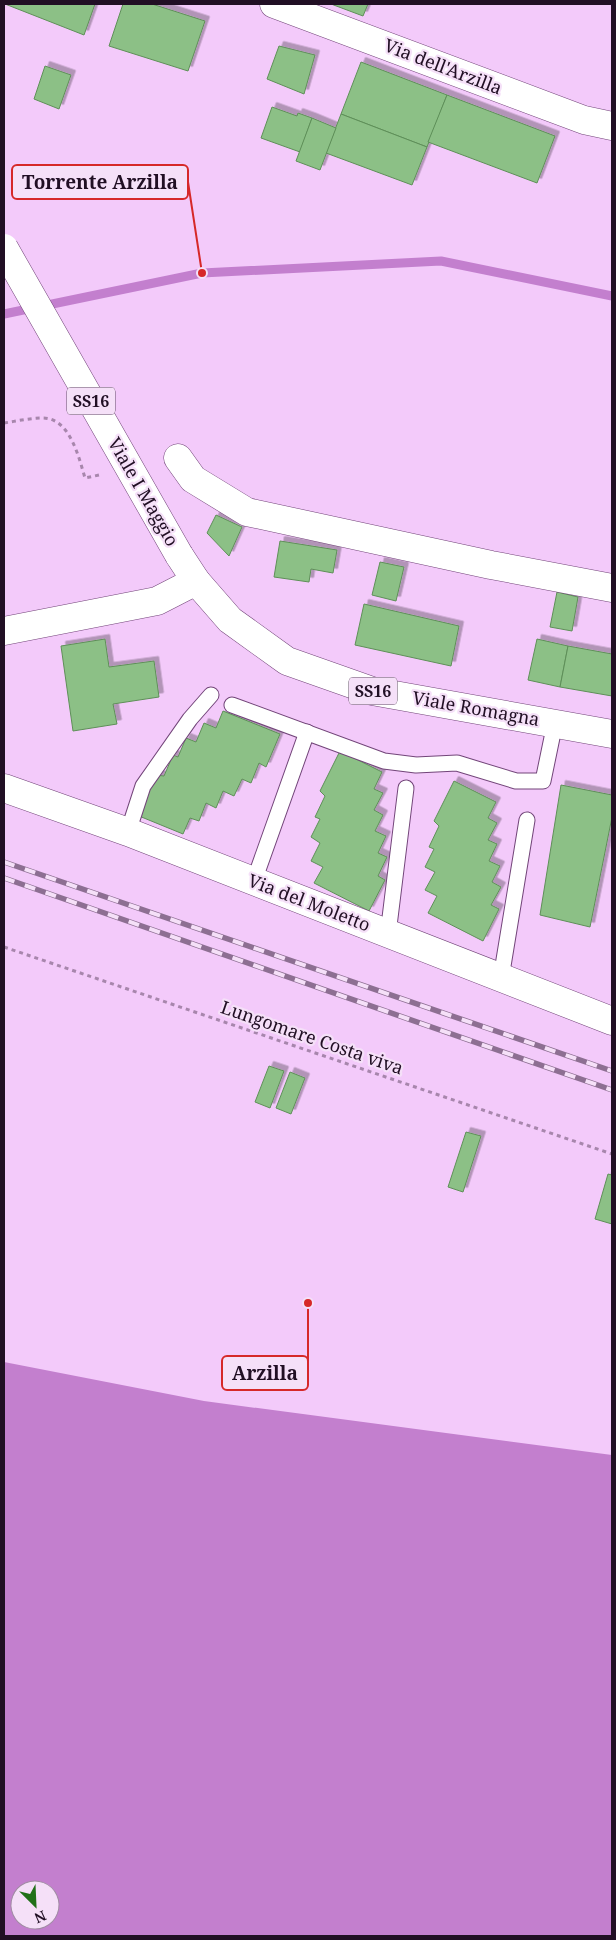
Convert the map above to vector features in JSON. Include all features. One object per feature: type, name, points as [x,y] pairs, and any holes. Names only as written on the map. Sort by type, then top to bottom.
[{"type":"street","name":"Via dell'Arzilla","points":[[274,4],[584,120],[612,126]]},
{"type":"street","name":"Viale I Maggio","points":[[4,248],[179,555]]},
{"type":"street","points":[[178,458],[192,479],[247,512],[491,565],[612,588]]},
{"type":"street","name":"Viale Romagna","points":[[179,555],[196,581],[230,620],[287,661],[372,690],[612,734]]},
{"type":"street","points":[[4,631],[157,601],[196,581]]},
{"type":"street","name":"Via del Moletto","points":[[4,788],[128,832],[612,1021]]},
{"type":"lane","points":[[128,832],[142,786],[190,719],[211,695]]},
{"type":"lane","points":[[232,705],[384,761],[416,766],[457,763],[516,780],[543,781],[554,723]]},
{"type":"lane","points":[[254,881],[307,732]]},
{"type":"lane","points":[[388,934],[406,788]]},
{"type":"lane","points":[[501,978],[527,820]]},
{"type":"path","points":[[4,423],[45,418],[65,428],[77,450],[85,478]]},
{"type":"path","name":"Lungomare Costa viva","points":[[4,947],[612,1154]]},
{"type":"shaded area","points":[[4,1362],[204,1401],[612,1455],[612,1936],[4,1936]]},
{"type":"building","points":[[5,4],[95,4],[84,35]]},
{"type":"building","points":[[123,4],[152,4],[205,21],[188,71],[109,46]]},
{"type":"building","points":[[331,4],[368,4],[363,16]]},
{"type":"building","points":[[279,46],[315,55],[304,94],[267,79]]},
{"type":"building","points":[[361,62],[447,95],[427,147],[341,114]]},
{"type":"building","points":[[45,66],[71,75],[59,109],[34,99]]},
{"type":"building","points":[[447,95],[555,136],[537,183],[428,142]]},
{"type":"building","points":[[272,107],[297,116],[298,113],[312,118],[300,152],[261,138]]},
{"type":"building","points":[[341,114],[427,147],[412,185],[326,153]]},
{"type":"building","points":[[312,118],[336,128],[320,170],[296,161]]},
{"type":"building","points":[[216,515],[242,527],[229,556],[207,533]]},
{"type":"building","points":[[280,541],[337,550],[333,573],[311,569],[309,582],[274,577]]},
{"type":"building","points":[[380,562],[404,567],[396,601],[372,595]]},
{"type":"building","points":[[557,592],[578,597],[572,631],[550,627]]},
{"type":"building","points":[[364,604],[459,626],[451,666],[355,645]]},
{"type":"building","points":[[105,639],[109,667],[154,661],[159,697],[113,704],[117,724],[73,731],[61,646]]},
{"type":"building","points":[[537,639],[568,646],[560,687],[528,680]]},
{"type":"building","points":[[568,646],[612,654],[612,696],[560,687]]},
{"type":"building","points":[[223,711],[280,734],[266,767],[259,763],[251,783],[242,779],[234,796],[223,791],[216,808],[206,803],[199,821],[190,818],[183,834],[139,816],[156,775],[164,776],[173,755],[178,757],[186,738],[196,742],[204,723],[216,728]]},
{"type":"building","points":[[340,751],[382,772],[374,789],[383,793],[374,810],[383,815],[375,831],[386,836],[378,853],[387,857],[378,876],[385,880],[369,911],[314,883],[323,867],[311,861],[320,843],[311,837],[320,819],[315,817],[325,796],[320,791]]},
{"type":"building","points":[[454,781],[496,802],[488,818],[497,823],[488,840],[497,844],[489,861],[500,866],[492,882],[501,887],[491,905],[499,909],[483,941],[428,913],[437,896],[425,890],[435,872],[425,867],[434,849],[429,847],[439,826],[434,821]]},
{"type":"building","points":[[561,785],[612,795],[612,817],[590,927],[540,915]]},
{"type":"building","points":[[269,1066],[284,1071],[270,1108],[255,1102]]},
{"type":"building","points":[[290,1072],[305,1078],[291,1114],[276,1108]]},
{"type":"building","points":[[466,1132],[481,1136],[463,1192],[448,1187]]},
{"type":"building","points":[[608,1174],[612,1175],[612,1224],[595,1219]]},
{"type":"waterway","points":[[4,314],[202,273],[441,261],[612,296]]},
{"type":"railway","points":[[4,862],[612,1071]]},
{"type":"railway","points":[[4,878],[612,1090]]},
{"type":"place","name":"Torrente Arzilla","points":[[202,273]]},
{"type":"place","name":"Arzilla","points":[[308,1303]]}]
